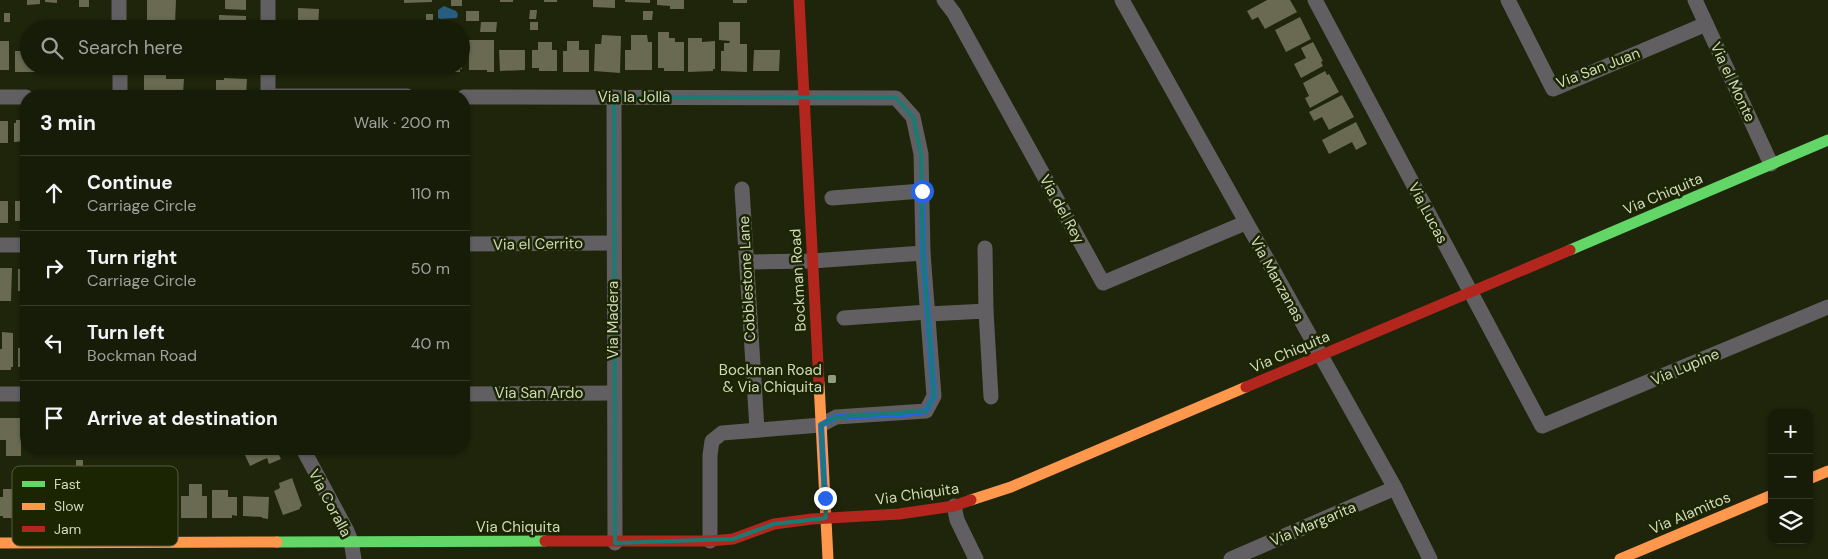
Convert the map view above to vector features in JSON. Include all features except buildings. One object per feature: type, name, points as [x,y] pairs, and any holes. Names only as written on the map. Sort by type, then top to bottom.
[{"type":"street","points":[[119,0],[120,20]]},
{"type":"street","points":[[268,0],[268,20]]},
{"type":"street","name":"Bockman Road","points":[[799,0],[828,559]]},
{"type":"street","name":"Via del Rey","points":[[944,0],[954,13],[1103,283],[1246,223]]},
{"type":"street","name":"Via Manzanas","points":[[1122,0],[1395,488],[1430,559]]},
{"type":"street","name":"Via Lucas","points":[[1315,0],[1542,426]]},
{"type":"street","name":"Via San Juan","points":[[1508,0],[1553,89],[1706,24]]},
{"type":"street","name":"Via el Monte","points":[[1695,0],[1771,164]]},
{"type":"street","points":[[120,75],[120,90]]},
{"type":"street","points":[[268,75],[268,90]]},
{"type":"street","name":"Via la Jolla","points":[[470,96],[896,98],[913,117],[921,154],[923,253],[934,396],[926,411],[906,414],[836,417],[821,425]]},
{"type":"street","points":[[0,97],[20,97]]},
{"type":"street","name":"Via Madera","points":[[614,97],[615,543]]},
{"type":"street","name":"Via Chiquita","points":[[178,542],[615,543],[710,541],[733,539],[774,524],[826,518],[899,514],[954,506],[1011,487],[1828,140]]},
{"type":"street","name":"Cobblestone Lane","points":[[742,189],[757,429]]},
{"type":"street","points":[[832,198],[922,191]]},
{"type":"street","name":"Via el Cerrito","points":[[470,244],[613,243]]},
{"type":"street","points":[[0,245],[20,245]]},
{"type":"street","points":[[985,248],[986,311],[991,397]]},
{"type":"street","points":[[746,262],[812,261],[923,253]]},
{"type":"street","name":"Via Lupine","points":[[1542,426],[1828,307]]},
{"type":"street","points":[[844,318],[986,311]]},
{"type":"street","name":"Via San Ardo","points":[[470,394],[614,393]]},
{"type":"street","points":[[0,394],[20,394]]},
{"type":"street","points":[[710,541],[710,455],[712,441],[722,433],[821,425]]},
{"type":"street","name":"Via Coralla","points":[[306,455],[351,541],[354,559]]},
{"type":"street","points":[[1813,477],[1828,471]]},
{"type":"street","name":"Via Margarita","points":[[1231,559],[1395,488]]},
{"type":"street","name":"Via Alamitos","points":[[1620,559],[1768,497]]},
{"type":"street","points":[[954,506],[957,520],[976,559]]},
{"type":"highlighted area","points":[[614,97],[896,98],[913,117],[921,154],[923,253],[934,396],[926,411],[836,417],[821,425],[826,518],[774,524],[733,539],[615,543]]},
{"type":"water","points":[[444,6],[456,11],[458,14],[457,18],[438,18],[438,10]]},
{"type":"traffic: fast","points":[[1570,250],[1828,140]]},
{"type":"traffic: fast","points":[[277,542],[545,541]]},
{"type":"traffic: slow","points":[[819,383],[828,559]]},
{"type":"traffic: slow","points":[[971,500],[1011,487],[1246,387]]},
{"type":"traffic: slow","points":[[1813,477],[1828,471]]},
{"type":"traffic: slow","points":[[1620,559],[1768,497]]},
{"type":"traffic: slow","points":[[178,542],[277,542]]},
{"type":"traffic: slow","points":[[0,543],[12,543]]},
{"type":"traffic: jam","points":[[799,0],[819,383]]},
{"type":"traffic: jam","points":[[1246,387],[1570,250]]},
{"type":"traffic: jam","points":[[545,541],[710,541],[733,539],[774,524],[812,519],[899,514],[954,506],[971,500]]},
{"type":"place","name":"Bockman Road & Via Chiquita","points":[[832,379]]},
{"type":"route","points":[[825,498],[821,425],[836,417],[906,414],[926,411],[934,396],[923,253],[922,191]]}]
